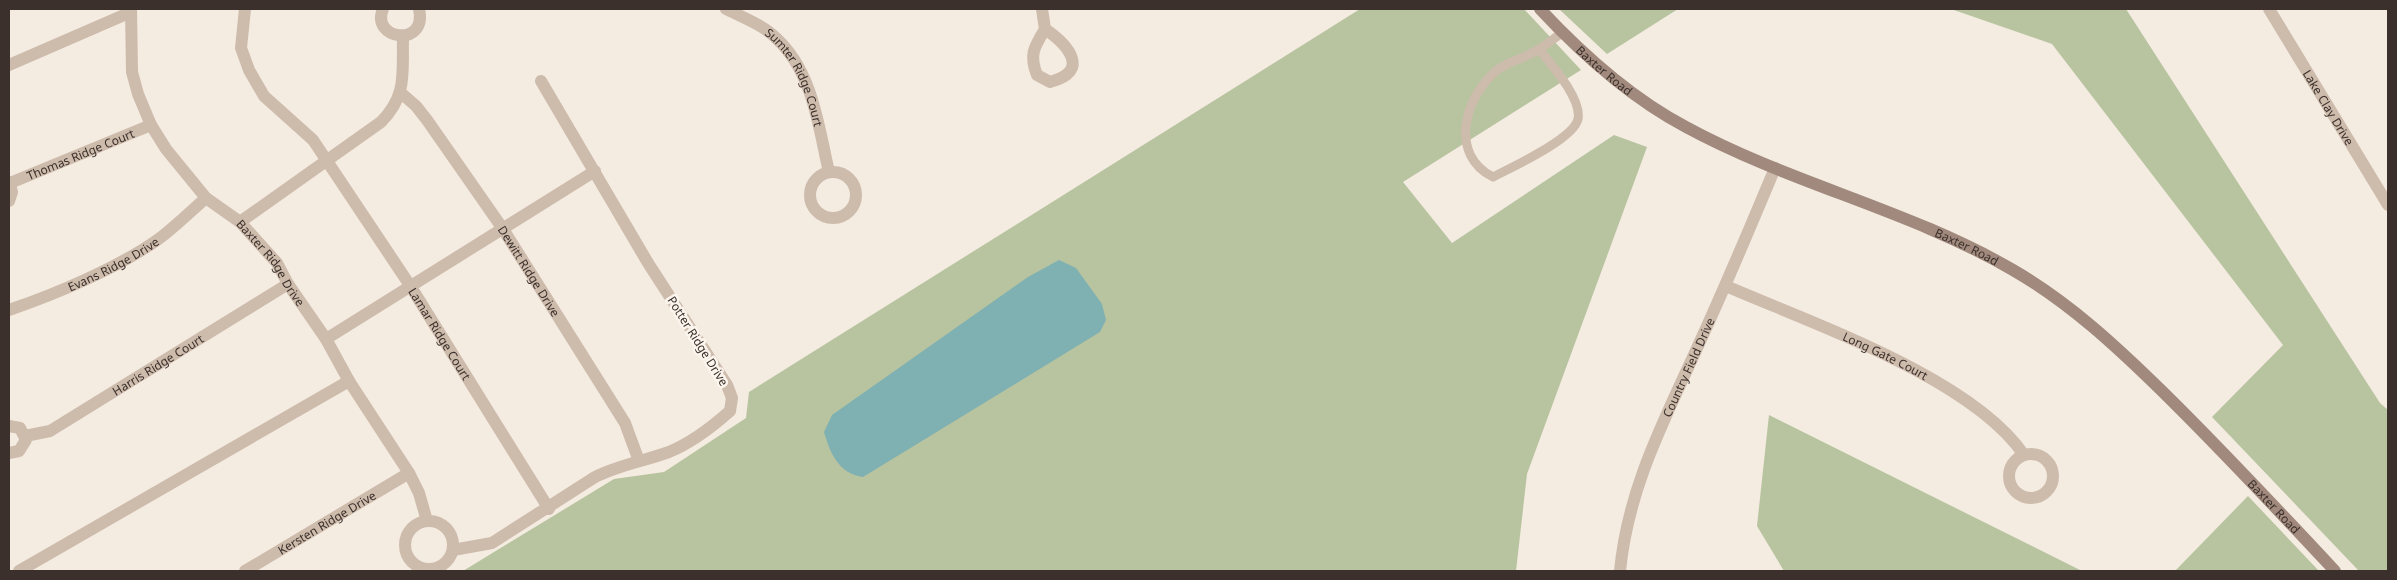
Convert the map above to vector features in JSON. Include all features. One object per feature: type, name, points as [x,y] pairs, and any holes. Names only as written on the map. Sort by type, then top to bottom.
[{"type":"main road","name":"Baxter Road","points":[[1540,9],[1624,87],[1686,128],[1775,168],[1940,232],[2013,270],[2066,303],[2124,354],[2176,405],[2335,571]]},
{"type":"street","name":"Lamar Ridge Court","points":[[245,9],[241,48],[249,70],[264,96],[313,140],[411,287],[549,509]]},
{"type":"street","points":[[382,9],[381,20],[383,26],[394,35],[403,36],[415,30],[419,24],[419,9]]},
{"type":"street","name":"Sumter Ridge Court","points":[[726,9],[776,37],[800,65],[810,93],[829,172]]},
{"type":"street","points":[[1042,9],[1045,29]]},
{"type":"street","name":"Lake Clay Drive","points":[[2269,9],[2388,205]]},
{"type":"street","points":[[9,65],[131,10]]},
{"type":"street","name":"Baxter Ridge Drive","points":[[131,10],[132,72],[138,94],[151,125],[166,149],[206,198],[240,222],[277,263],[288,284],[326,340],[349,380],[409,473],[419,493],[427,521]]},
{"type":"street","points":[[240,222],[381,122],[393,110],[401,93],[403,36]]},
{"type":"street","name":"Potter Ridge Drive","points":[[453,550],[492,543],[612,468],[671,451],[694,439],[730,411],[732,398],[719,372],[648,263],[541,81]]},
{"type":"street","name":"Dewitt Ridge Drive","points":[[401,93],[416,106],[427,120],[504,229],[625,423],[639,461]]},
{"type":"street","name":"Thomas Ridge Court","points":[[9,201],[12,192],[9,183],[151,125]]},
{"type":"street","name":"Country Field Drive","points":[[1620,571],[1629,518],[1641,473],[1726,286],[1775,168]]},
{"type":"street","points":[[326,340],[595,171]]},
{"type":"street","name":"Evans Ridge Drive","points":[[9,310],[49,296],[139,251],[160,238],[206,198]]},
{"type":"street","name":"Harris Ridge Court","points":[[25,436],[50,431],[288,284]]},
{"type":"street","name":"Long Gate Court","points":[[1726,286],[1863,345],[1924,374],[1984,415],[2012,437],[2024,455]]},
{"type":"street","points":[[19,571],[349,380]]},
{"type":"street","points":[[9,426],[20,428],[25,436],[22,448],[16,453],[9,453]]},
{"type":"street","name":"Kersten Ridge Drive","points":[[245,571],[409,473]]},
{"type":"street","points":[[427,521],[435,522],[447,529],[453,542],[453,550],[450,558],[438,568],[429,570],[414,564],[405,550],[407,534],[412,528],[427,521]]},
{"type":"lane","points":[[1539,49],[1570,90],[1577,107],[1578,120],[1572,129],[1545,150],[1493,178],[1483,173],[1472,161],[1466,145],[1464,126],[1469,112],[1482,87],[1497,71],[1539,49],[1563,32]]},
{"type":"green space","points":[[1360,9],[1524,9],[1581,70],[1403,182],[1452,243],[1614,135],[1647,147],[1527,474],[1516,571],[463,571],[614,479],[664,472],[746,418],[749,392]]},
{"type":"green space","points":[[1559,9],[1678,9],[1607,54]]},
{"type":"green space","points":[[1951,9],[2126,9],[2380,403],[2388,410],[2388,571],[2359,571],[2212,417],[2283,345],[2052,44]]},
{"type":"green space","points":[[1769,415],[2082,571],[1784,571],[1757,526]]},
{"type":"green space","points":[[2248,496],[2319,571],[2175,571]]},
{"type":"water","points":[[1059,260],[1076,268],[1102,304],[1106,320],[1100,332],[863,477],[848,472],[842,467],[833,455],[824,432],[832,415],[1028,277]]}]
